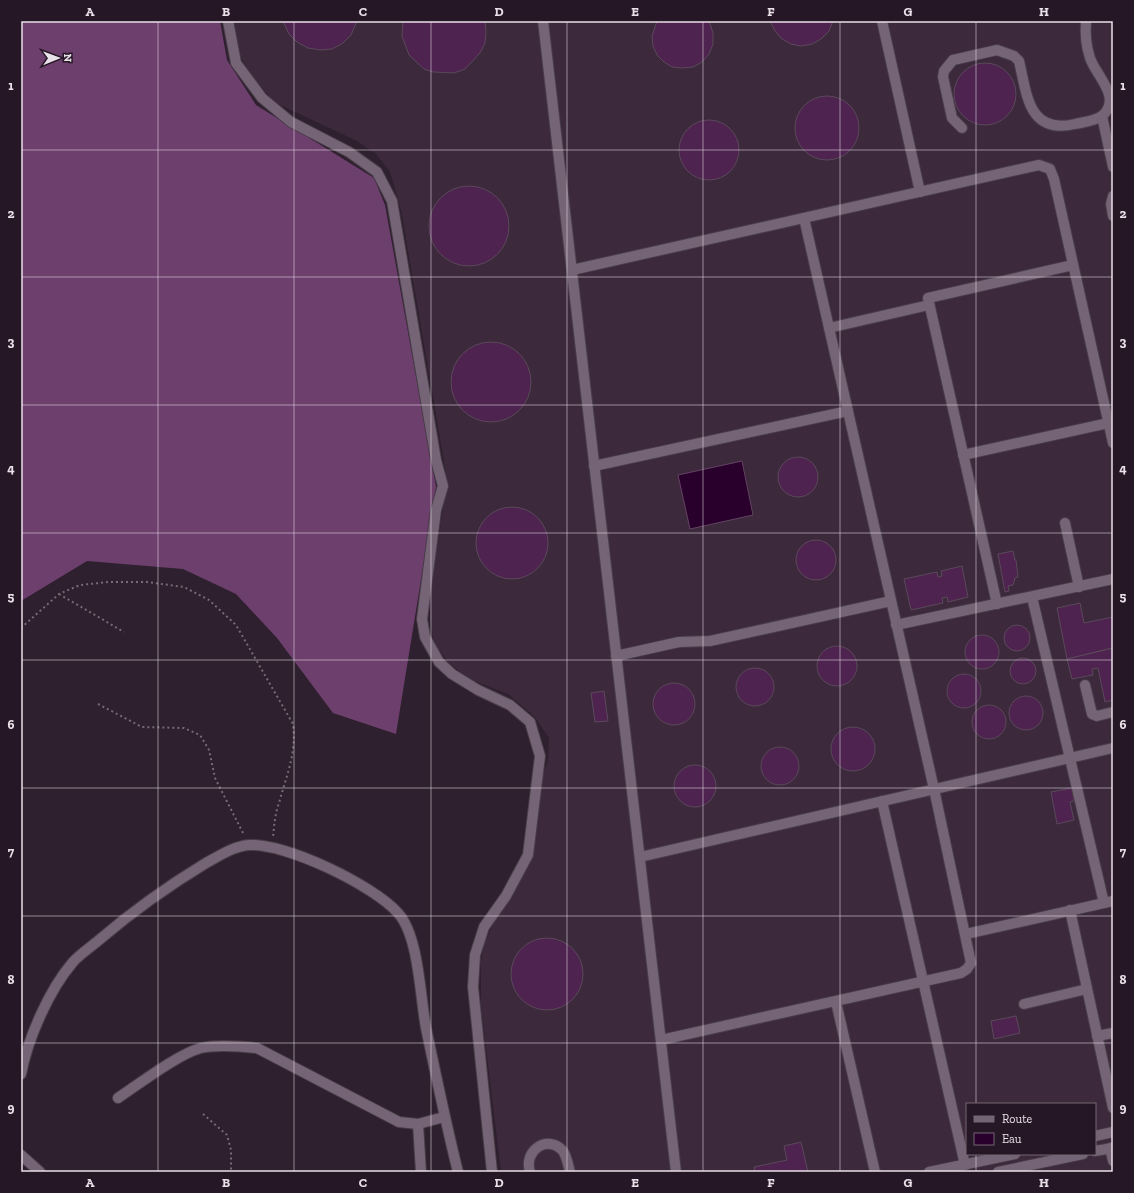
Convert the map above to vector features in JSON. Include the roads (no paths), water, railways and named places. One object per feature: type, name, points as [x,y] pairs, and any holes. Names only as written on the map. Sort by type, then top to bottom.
[{"type":"lane","points":[[228,21],[236,63],[262,98],[291,122],[349,152],[377,172],[392,201],[436,460],[443,486],[436,510],[422,619],[425,637],[439,662],[452,674],[478,690],[510,705],[530,722],[540,756],[528,855],[506,896],[484,927],[475,955],[473,987],[492,1172]]},
{"type":"lane","points":[[543,21],[676,1172]]},
{"type":"lane","points":[[882,21],[920,192]]},
{"type":"lane","points":[[962,128],[952,118],[943,77],[944,71],[953,60],[997,50],[1014,56],[1019,61],[1031,110],[1044,121],[1054,126],[1064,127],[1102,116],[1109,107],[1107,87],[1090,58],[1087,45],[1086,21]]},
{"type":"lane","points":[[1102,116],[1113,167]]},
{"type":"lane","points":[[572,270],[1039,165],[1050,169],[1054,180],[1111,422],[1113,443]]},
{"type":"lane","points":[[1113,196],[1111,204],[1113,216]]},
{"type":"lane","points":[[661,1040],[961,974],[971,963],[934,789],[804,218]]},
{"type":"lane","points":[[997,604],[928,298],[1073,265]]},
{"type":"lane","points":[[829,328],[929,305]]},
{"type":"lane","points":[[594,466],[848,411]]},
{"type":"lane","points":[[963,454],[1111,422]]},
{"type":"lane","points":[[1065,523],[1079,586]]},
{"type":"lane","points":[[896,625],[1113,579]]},
{"type":"lane","points":[[966,934],[1108,902],[1070,758],[1032,597]]},
{"type":"lane","points":[[616,656],[679,642],[710,641],[891,601]]},
{"type":"lane","points":[[1085,685],[1092,714],[1097,716],[1113,712]]},
{"type":"lane","points":[[640,857],[1113,748]]},
{"type":"lane","points":[[882,801],[965,1165]]},
{"type":"lane","points":[[21,1074],[23,1062],[42,1014],[57,984],[73,961],[131,913],[174,882],[236,848],[249,846],[271,847],[344,875],[375,894],[398,913],[411,934],[426,1026],[444,1117],[458,1172]]},
{"type":"lane","points":[[1070,910],[1113,1108]]},
{"type":"lane","points":[[1024,1004],[1087,989]]},
{"type":"lane","points":[[836,1002],[875,1172]]},
{"type":"lane","points":[[1097,1036],[1113,1033]]},
{"type":"lane","points":[[118,1098],[174,1061],[200,1048],[237,1046],[257,1048],[399,1122],[418,1124],[444,1117]]},
{"type":"lane","points":[[418,1124],[421,1172]]},
{"type":"lane","points":[[1096,1136],[1113,1132]]},
{"type":"lane","points":[[530,1172],[528,1163],[532,1151],[536,1147],[551,1145],[558,1147],[563,1152],[570,1172]]},
{"type":"lane","points":[[1096,1151],[1112,1148],[1113,1161]]},
{"type":"lane","points":[[21,1155],[40,1172]]},
{"type":"lane","points":[[929,1172],[1010,1155]]},
{"type":"lane","points":[[998,1172],[1078,1155]]},
{"type":"water","points":[[742,461],[753,515],[690,529],[678,475]]}]
